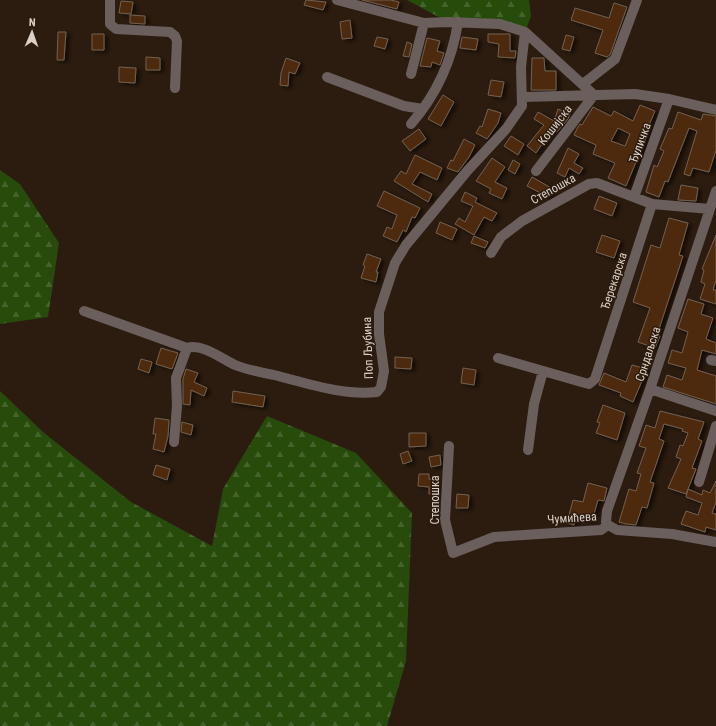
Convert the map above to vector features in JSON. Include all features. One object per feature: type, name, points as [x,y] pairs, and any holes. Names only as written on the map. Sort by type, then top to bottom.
[{"type":"street","points":[[110,0],[110,24],[116,29],[170,32],[175,36],[177,41],[176,88]]},
{"type":"street","points":[[337,0],[424,23],[458,22],[500,24],[525,32],[594,94]]},
{"type":"street","points":[[583,84],[616,59],[637,0]]},
{"type":"street","points":[[411,124],[423,109],[446,69],[458,22]]},
{"type":"street","points":[[410,74],[424,23]]},
{"type":"street","name":"Поп Љубина","points":[[84,311],[187,348],[200,348],[236,366],[300,382],[364,393],[377,392],[381,387],[384,371],[379,334],[379,312],[397,258],[468,170],[506,129],[522,106],[523,97],[521,67],[525,32]]},
{"type":"street","points":[[327,77],[404,106],[423,109]]},
{"type":"street","name":"Кошијска","points":[[536,171],[594,94]]},
{"type":"street","points":[[523,97],[635,94],[669,99],[716,110]]},
{"type":"street","name":"Ђуличка","points":[[634,197],[669,99]]},
{"type":"street","name":"Степошка","points":[[491,253],[501,237],[522,222],[589,184],[597,183],[652,204],[710,209]]},
{"type":"street","name":"Срндаљска","points":[[608,525],[606,522],[608,511],[716,191]]},
{"type":"street","name":"Ђерекарска","points":[[543,371],[589,384],[595,379],[652,204]]},
{"type":"street","points":[[174,442],[178,406],[176,378],[187,348]]},
{"type":"street","points":[[498,358],[543,371],[534,404],[528,450]]},
{"type":"street","points":[[650,390],[716,411]]},
{"type":"street","points":[[699,482],[716,426]]},
{"type":"street","name":"Степошка","points":[[449,446],[446,520],[453,553]]},
{"type":"street","name":"Чумићева","points":[[453,553],[494,537],[601,530],[608,525],[618,530],[672,534],[716,542]]},
{"type":"green space","points":[[407,0],[529,0],[531,16],[525,32],[448,22]]},
{"type":"green space","points":[[0,170],[20,184],[59,243],[48,317],[0,324]]},
{"type":"green space","points":[[0,391],[43,432],[131,502],[212,546],[223,489],[267,416],[356,453],[412,513],[406,661],[387,726],[0,726]]},
{"type":"building","points":[[306,0],[326,2],[323,10],[304,5]]},
{"type":"building","points":[[362,0],[391,0],[399,2],[397,9]]},
{"type":"building","points":[[121,1],[133,2],[131,14],[119,13]]},
{"type":"building","points":[[614,3],[627,7],[610,55],[607,57],[595,53],[603,30],[571,20],[575,8],[609,18]]},
{"type":"building","points":[[130,15],[145,16],[145,24],[130,23]]},
{"type":"building","points":[[350,20],[352,38],[342,39],[340,22]]},
{"type":"building","points":[[58,32],[66,32],[64,60],[57,60]]},
{"type":"building","points":[[92,34],[104,34],[104,50],[92,50]]},
{"type":"building","points":[[488,34],[510,34],[510,51],[516,51],[515,58],[498,57],[499,44],[488,42]]},
{"type":"building","points":[[566,35],[574,37],[570,51],[562,49]]},
{"type":"building","points":[[377,37],[388,39],[385,49],[374,46]]},
{"type":"building","points":[[462,37],[478,39],[476,50],[460,48]]},
{"type":"building","points":[[427,38],[440,41],[437,51],[444,53],[440,65],[432,62],[431,67],[420,66]]},
{"type":"building","points":[[407,42],[412,44],[409,57],[403,56]]},
{"type":"building","points":[[146,57],[160,58],[160,70],[146,70]]},
{"type":"building","points":[[286,58],[300,63],[295,74],[289,72],[288,86],[280,85],[281,73]]},
{"type":"building","points":[[532,58],[544,58],[545,71],[556,71],[556,90],[531,90]]},
{"type":"building","points":[[119,67],[136,68],[135,83],[119,82]]},
{"type":"building","points":[[491,80],[504,82],[501,97],[488,95]]},
{"type":"building","points":[[443,95],[454,102],[441,126],[428,119]]},
{"type":"building","points":[[640,105],[655,111],[644,137],[646,138],[626,186],[608,178],[615,163],[593,154],[596,145],[574,135],[580,124],[582,125],[593,107],[611,116],[614,111],[633,121]],"holes":[[[618,128],[630,134],[625,146],[611,141]]]},
{"type":"building","points":[[488,109],[501,113],[498,123],[487,139],[476,133],[480,126],[482,127]]},
{"type":"building","points":[[558,109],[570,114],[568,119],[557,132],[552,130],[536,153],[527,146],[544,125],[534,119],[538,112],[554,121]]},
{"type":"building","points":[[678,112],[701,120],[703,114],[716,116],[716,150],[709,172],[693,168],[690,176],[684,174],[697,131],[689,128],[668,182],[665,181],[659,197],[646,192],[654,165],[657,167],[664,151],[660,149],[669,128],[672,129]]},
{"type":"building","points":[[419,129],[426,139],[410,151],[402,141]]},
{"type":"building","points":[[511,136],[524,144],[518,155],[504,146]]},
{"type":"building","points":[[464,139],[475,145],[469,157],[458,172],[447,168],[451,160],[453,161]]},
{"type":"building","points":[[568,148],[579,154],[574,163],[583,168],[579,174],[569,168],[565,177],[557,173]]},
{"type":"building","points":[[415,155],[442,168],[437,180],[420,172],[412,184],[432,194],[428,202],[394,181],[401,171],[406,174]]},
{"type":"building","points":[[492,158],[505,167],[495,182],[507,188],[502,199],[489,193],[491,189],[476,181]]},
{"type":"building","points":[[513,160],[520,164],[515,174],[508,170]]},
{"type":"building","points":[[532,177],[553,189],[548,197],[527,186]]},
{"type":"building","points":[[681,185],[698,188],[696,201],[678,200]]},
{"type":"building","points":[[384,191],[420,208],[415,218],[412,217],[406,232],[403,230],[397,242],[383,236],[387,227],[392,229],[397,215],[377,206]]},
{"type":"building","points":[[465,192],[477,198],[475,202],[497,213],[492,221],[484,217],[474,235],[455,224],[459,218],[465,222],[473,206],[461,201]]},
{"type":"building","points":[[599,196],[617,203],[612,216],[594,209]]},
{"type":"building","points":[[669,218],[688,223],[679,255],[683,256],[657,335],[660,336],[655,348],[638,342],[650,308],[633,302],[651,245],[660,248]]},
{"type":"building","points":[[440,222],[457,229],[452,240],[436,233]]},
{"type":"building","points":[[602,235],[620,241],[614,258],[596,252]]},
{"type":"building","points":[[716,235],[716,280],[713,290],[716,290],[716,304],[700,299],[705,284],[701,282],[704,270],[702,269]]},
{"type":"building","points":[[474,236],[488,242],[485,248],[471,243]]},
{"type":"building","points":[[367,254],[381,259],[376,272],[378,272],[376,282],[361,278],[365,266],[363,265]]},
{"type":"building","points":[[688,299],[704,304],[701,314],[713,318],[706,339],[716,343],[716,354],[702,350],[697,370],[716,376],[716,404],[663,387],[667,375],[682,380],[686,368],[668,363],[672,350],[682,353],[688,332],[678,328]]},
{"type":"building","points":[[161,348],[178,353],[172,369],[156,364]]},
{"type":"building","points":[[395,357],[412,358],[411,369],[395,368]]},
{"type":"building","points":[[141,359],[152,362],[149,373],[138,369]]},
{"type":"building","points":[[632,365],[647,369],[633,402],[620,396],[621,393],[599,385],[604,373],[626,382]]},
{"type":"building","points":[[463,368],[476,370],[474,385],[461,383]]},
{"type":"building","points":[[186,369],[198,373],[194,382],[207,388],[204,396],[191,390],[190,405],[183,404],[183,379]]},
{"type":"building","points":[[233,391],[265,396],[263,407],[232,402]]},
{"type":"building","points":[[603,405],[625,413],[617,440],[596,433],[600,423],[597,422]]},
{"type":"building","points":[[660,411],[704,422],[698,439],[702,441],[692,468],[696,469],[686,494],[668,488],[681,459],[676,457],[680,445],[683,446],[688,433],[682,431],[683,429],[664,424],[659,439],[664,441],[650,482],[654,483],[647,508],[642,507],[636,525],[619,522],[629,489],[636,491],[641,474],[637,473],[646,448],[639,446],[646,425],[655,428]]},
{"type":"building","points":[[155,418],[169,420],[168,436],[164,452],[153,449],[156,434],[153,434]]},
{"type":"building","points":[[182,422],[193,425],[191,435],[181,432]]},
{"type":"building","points":[[409,433],[426,433],[426,446],[409,447]]},
{"type":"building","points":[[408,451],[412,461],[403,464],[400,454]]},
{"type":"building","points":[[440,455],[441,465],[431,467],[429,457]]},
{"type":"building","points":[[156,465],[170,469],[167,480],[153,475]]},
{"type":"building","points":[[419,474],[429,474],[429,479],[436,480],[436,494],[429,494],[429,487],[418,486]]},
{"type":"building","points":[[716,481],[716,502],[712,513],[716,514],[716,530],[706,527],[705,532],[681,524],[686,511],[698,515],[702,503],[686,497],[688,489],[702,495],[703,490],[710,493]]},
{"type":"building","points":[[588,483],[607,488],[604,501],[598,500],[592,521],[576,516],[574,525],[567,523],[573,500],[583,502]]},
{"type":"building","points":[[457,494],[469,495],[468,508],[456,508]]}]
